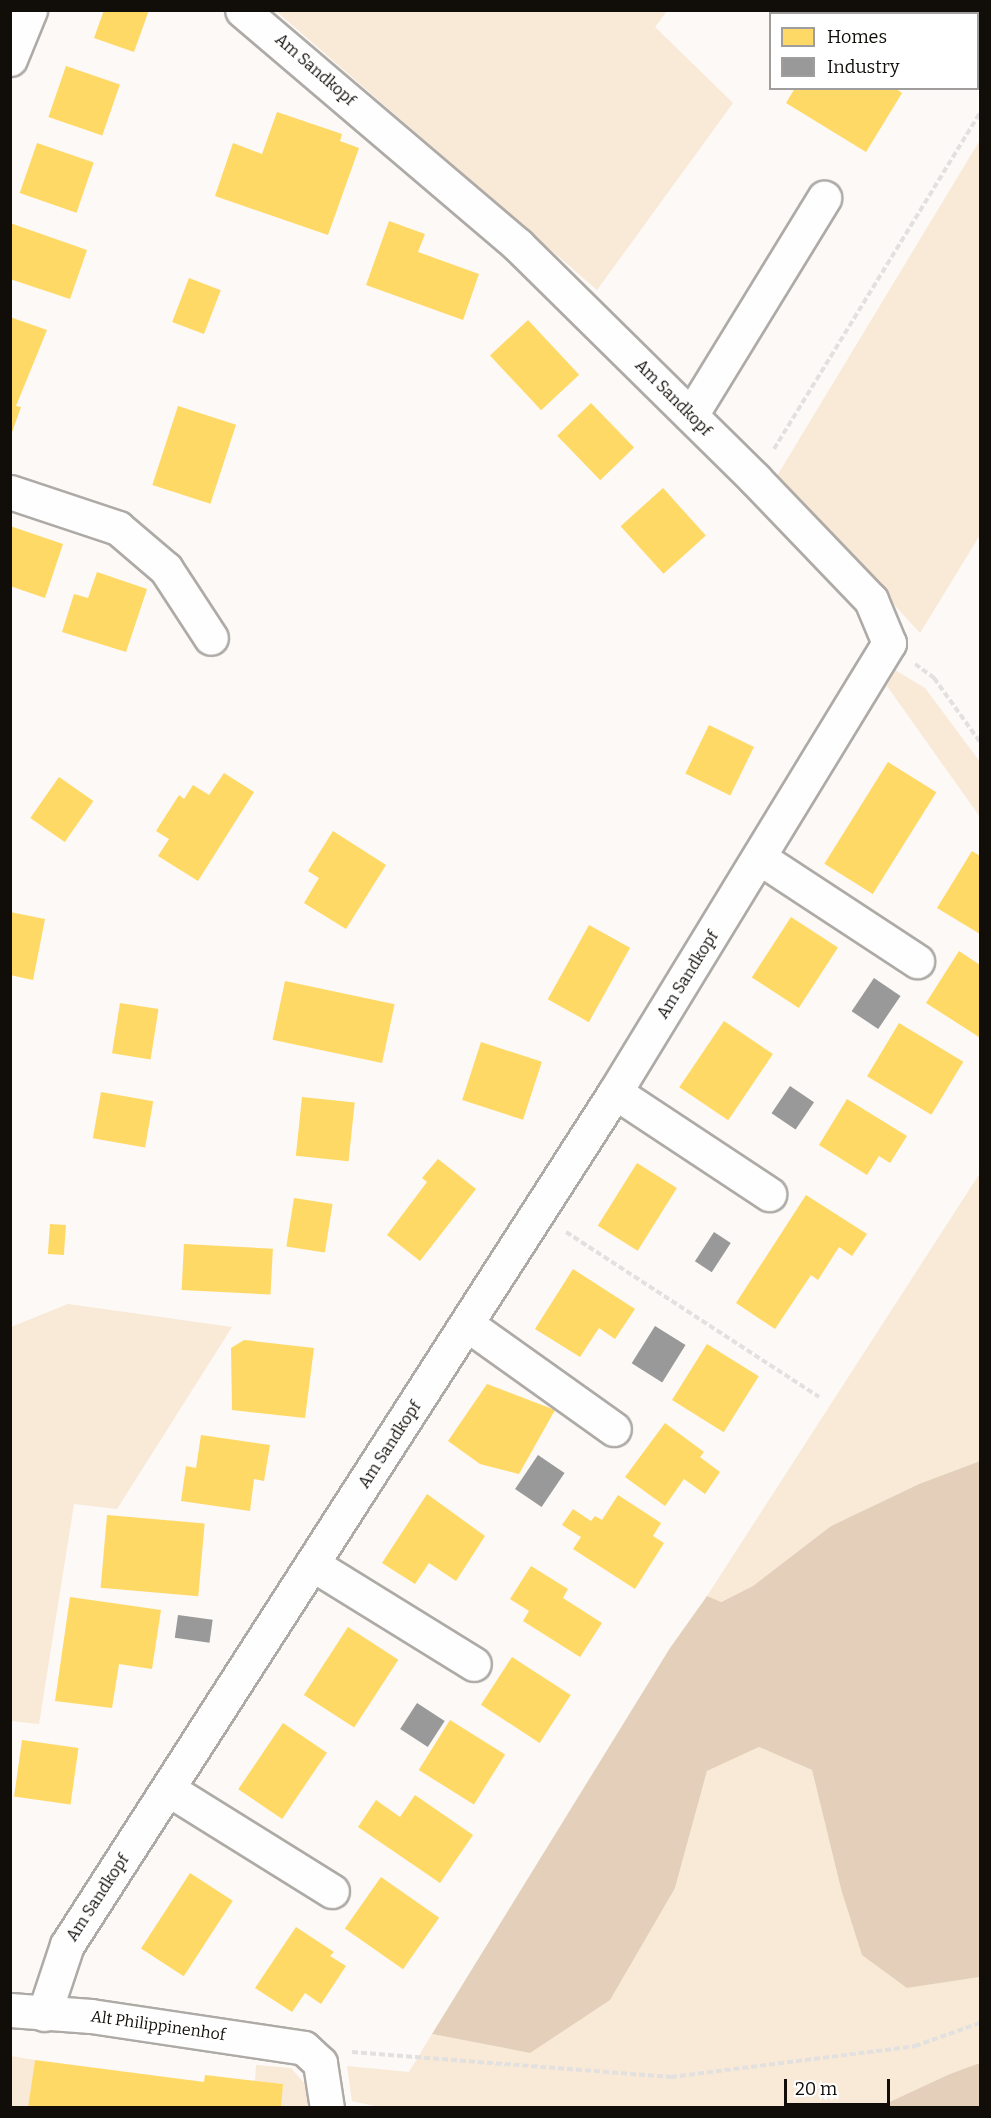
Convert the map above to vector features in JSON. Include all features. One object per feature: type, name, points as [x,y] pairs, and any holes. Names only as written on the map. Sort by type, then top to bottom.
[{"type":"street","points":[[10,58],[30,10]]},
{"type":"street","name":"Am Sandkopf","points":[[44,2014],[67,1945],[468,1325],[760,858],[889,644],[871,600],[755,479],[518,245],[242,10]]},
{"type":"street","points":[[691,415],[824,198]]},
{"type":"street","points":[[10,492],[118,528],[166,569],[211,638]]},
{"type":"street","points":[[760,858],[917,961]]},
{"type":"street","points":[[615,1092],[768,1194]]},
{"type":"street","points":[[468,1325],[614,1429]]},
{"type":"street","points":[[312,1564],[474,1664]]},
{"type":"street","points":[[168,1789],[332,1891]]},
{"type":"street","name":"Alt Philippinenhof","points":[[10,2010],[91,2016],[304,2048]]},
{"type":"street","points":[[304,2048],[320,2063],[327,2108]]},
{"type":"path","points":[[755,479],[981,113]]},
{"type":"path","points":[[889,644],[934,678],[981,742]]},
{"type":"path","points":[[538,1213],[819,1397]]},
{"type":"path","points":[[304,2048],[671,2077],[915,2046],[981,2023]]},
{"type":"shaded area","points":[[276,11],[667,11],[655,27],[733,103],[597,290]]},
{"type":"shaded area","points":[[980,140],[980,535],[920,633],[777,476]]},
{"type":"shaded area","points":[[895,670],[925,688],[980,762],[980,817],[887,686]]},
{"type":"shaded area","points":[[980,1173],[980,1461],[919,1484],[831,1526],[753,1586],[720,1602],[707,1596]]},
{"type":"shaded area","points":[[68,1304],[232,1327],[117,1509],[74,1504],[39,1724],[11,1721],[11,1327]]},
{"type":"shaded area","points":[[980,1461],[980,1977],[907,1988],[862,1955],[841,1889],[812,1770],[759,1747],[707,1771],[675,1888],[610,2000],[530,2053],[432,2034],[670,1648],[707,1596],[721,1602],[753,1586],[831,1526],[919,1484]]},
{"type":"shaded area","points":[[759,1747],[812,1770],[841,1889],[907,1988],[980,1977],[980,2063],[879,2107],[379,2107],[352,2101],[347,2066],[409,2072],[432,2034],[530,2053],[675,1888],[707,1771]]},
{"type":"shaded area","points":[[11,2056],[35,2060],[29,2107],[11,2108]]},
{"type":"shaded area","points":[[980,2063],[980,2107],[879,2107],[950,2074]]},
{"type":"shaded area","points":[[256,2065],[291,2068],[305,2084],[308,2107],[281,2107],[283,2084],[255,2081]]},
{"type":"building: Homes","points":[[104,10],[149,10],[134,52],[94,38]]},
{"type":"building: Homes","points":[[66,66],[120,85],[102,136],[48,117]]},
{"type":"building: Homes","points":[[794,90],[898,90],[902,93],[866,152],[786,103]]},
{"type":"building: Homes","points":[[277,112],[342,134],[340,141],[359,148],[328,235],[215,196],[233,143],[262,154]]},
{"type":"building: Homes","points":[[37,143],[94,163],[76,213],[20,193]]},
{"type":"building: Homes","points":[[389,221],[425,234],[418,252],[479,274],[463,320],[366,285]]},
{"type":"building: Homes","points":[[10,223],[87,250],[70,299],[10,279]]},
{"type":"building: Homes","points":[[189,278],[221,290],[204,334],[172,322]]},
{"type":"building: Homes","points":[[10,317],[47,330],[16,406],[21,407],[11,435]]},
{"type":"building: Homes","points":[[528,320],[579,375],[541,410],[490,355]]},
{"type":"building: Homes","points":[[591,403],[634,448],[600,480],[557,436]]},
{"type":"building: Homes","points":[[178,406],[236,425],[210,504],[152,485]]},
{"type":"building: Homes","points":[[663,488],[706,536],[663,574],[621,526]]},
{"type":"building: Homes","points":[[10,526],[63,544],[45,598],[10,586]]},
{"type":"building: Homes","points":[[97,572],[147,589],[126,652],[62,632],[74,594],[88,598]]},
{"type":"building: Homes","points":[[709,725],[754,747],[730,795],[685,774]]},
{"type":"building: Homes","points":[[888,762],[936,792],[873,894],[824,864]]},
{"type":"building: Homes","points":[[224,773],[254,792],[198,881],[158,856],[169,839],[156,831],[179,795],[184,799],[193,785],[209,795]]},
{"type":"building: Homes","points":[[59,777],[93,801],[65,842],[30,818]]},
{"type":"building: Homes","points":[[333,831],[386,865],[346,929],[304,903],[319,878],[308,871]]},
{"type":"building: Homes","points":[[972,851],[980,856],[980,934],[937,908]]},
{"type":"building: Homes","points":[[10,912],[45,919],[33,980],[10,975]]},
{"type":"building: Homes","points":[[791,917],[838,947],[799,1008],[752,977]]},
{"type":"building: Homes","points":[[589,925],[630,948],[589,1022],[548,999]]},
{"type":"building: Homes","points":[[959,951],[980,965],[979,1037],[926,1003]]},
{"type":"building: Homes","points":[[285,981],[395,1004],[382,1063],[273,1040]]},
{"type":"building: Homes","points":[[120,1003],[159,1009],[151,1059],[112,1053]]},
{"type":"building: Homes","points":[[724,1021],[773,1054],[728,1120],[679,1087]]},
{"type":"building: Homes","points":[[899,1023],[963,1062],[931,1115],[867,1076]]},
{"type":"building: Homes","points":[[481,1042],[542,1062],[523,1120],[462,1100]]},
{"type":"building: Homes","points":[[101,1092],[153,1101],[145,1147],[93,1138]]},
{"type":"building: Homes","points":[[302,1097],[355,1103],[349,1161],[296,1156]]},
{"type":"building: Homes","points":[[847,1099],[907,1136],[890,1163],[879,1156],[867,1175],[819,1145]]},
{"type":"building: Homes","points":[[438,1159],[476,1189],[420,1261],[387,1235],[427,1182],[422,1178]]},
{"type":"building: Homes","points":[[637,1163],[677,1188],[638,1251],[598,1226]]},
{"type":"building: Homes","points":[[806,1195],[867,1234],[852,1256],[839,1247],[818,1280],[811,1275],[775,1329],[736,1303]]},
{"type":"building: Homes","points":[[294,1198],[333,1204],[325,1252],[286,1246]]},
{"type":"building: Homes","points":[[50,1224],[66,1225],[64,1255],[48,1254]]},
{"type":"building: Homes","points":[[184,1244],[273,1249],[270,1295],[182,1290]]},
{"type":"building: Homes","points":[[573,1269],[635,1309],[615,1339],[599,1328],[580,1357],[535,1329]]},
{"type":"building: Homes","points":[[244,1340],[314,1348],[305,1418],[232,1410],[231,1348]]},
{"type":"building: Homes","points":[[707,1344],[759,1376],[724,1432],[672,1400]]},
{"type":"building: Homes","points":[[487,1384],[555,1410],[519,1474],[480,1464],[448,1441]]},
{"type":"building: Homes","points":[[665,1423],[704,1452],[700,1457],[720,1472],[705,1494],[684,1479],[665,1506],[625,1477]]},
{"type":"building: Homes","points":[[201,1435],[270,1445],[264,1481],[254,1479],[250,1511],[181,1501],[186,1466],[196,1468]]},
{"type":"building: Homes","points":[[427,1494],[485,1536],[456,1581],[429,1563],[415,1584],[382,1563]]},
{"type":"building: Homes","points":[[618,1495],[661,1523],[653,1536],[664,1543],[635,1589],[573,1549],[581,1537],[562,1525],[573,1509],[591,1521],[595,1516],[602,1520]]},
{"type":"building: Homes","points":[[107,1515],[205,1524],[198,1596],[101,1588]]},
{"type":"building: Homes","points":[[531,1566],[568,1589],[563,1598],[602,1623],[580,1657],[523,1621],[529,1611],[510,1599]]},
{"type":"building: Homes","points":[[70,1597],[161,1610],[152,1669],[119,1664],[112,1708],[55,1701]]},
{"type":"building: Homes","points":[[348,1627],[398,1660],[354,1728],[304,1695]]},
{"type":"building: Homes","points":[[512,1657],[571,1695],[540,1743],[481,1705]]},
{"type":"building: Homes","points":[[450,1720],[505,1754],[474,1804],[419,1770]]},
{"type":"building: Homes","points":[[283,1723],[327,1753],[282,1819],[238,1789]]},
{"type":"building: Homes","points":[[22,1740],[78,1748],[71,1804],[14,1796]]},
{"type":"building: Homes","points":[[415,1795],[473,1835],[440,1883],[358,1827],[376,1800],[400,1817]]},
{"type":"building: Homes","points":[[190,1873],[233,1901],[184,1976],[141,1948]]},
{"type":"building: Homes","points":[[381,1877],[439,1918],[403,1969],[345,1929]]},
{"type":"building: Homes","points":[[296,1927],[334,1952],[330,1956],[346,1966],[321,2004],[305,1993],[292,2012],[255,1988]]},
{"type":"building: Homes","points":[[35,2060],[204,2082],[205,2075],[283,2084],[281,2108],[28,2108]]},
{"type":"building: Industry","points":[[874,978],[901,996],[878,1029],[852,1011]]},
{"type":"building: Industry","points":[[790,1086],[814,1102],[796,1130],[772,1113]]},
{"type":"building: Industry","points":[[714,1232],[731,1243],[712,1272],[695,1261]]},
{"type":"building: Industry","points":[[655,1326],[686,1345],[662,1382],[632,1363]]},
{"type":"building: Industry","points":[[538,1455],[565,1473],[542,1507],[515,1489]]},
{"type":"building: Industry","points":[[178,1615],[213,1620],[209,1643],[175,1638]]},
{"type":"building: Industry","points":[[417,1703],[445,1721],[428,1747],[400,1729]]}]
